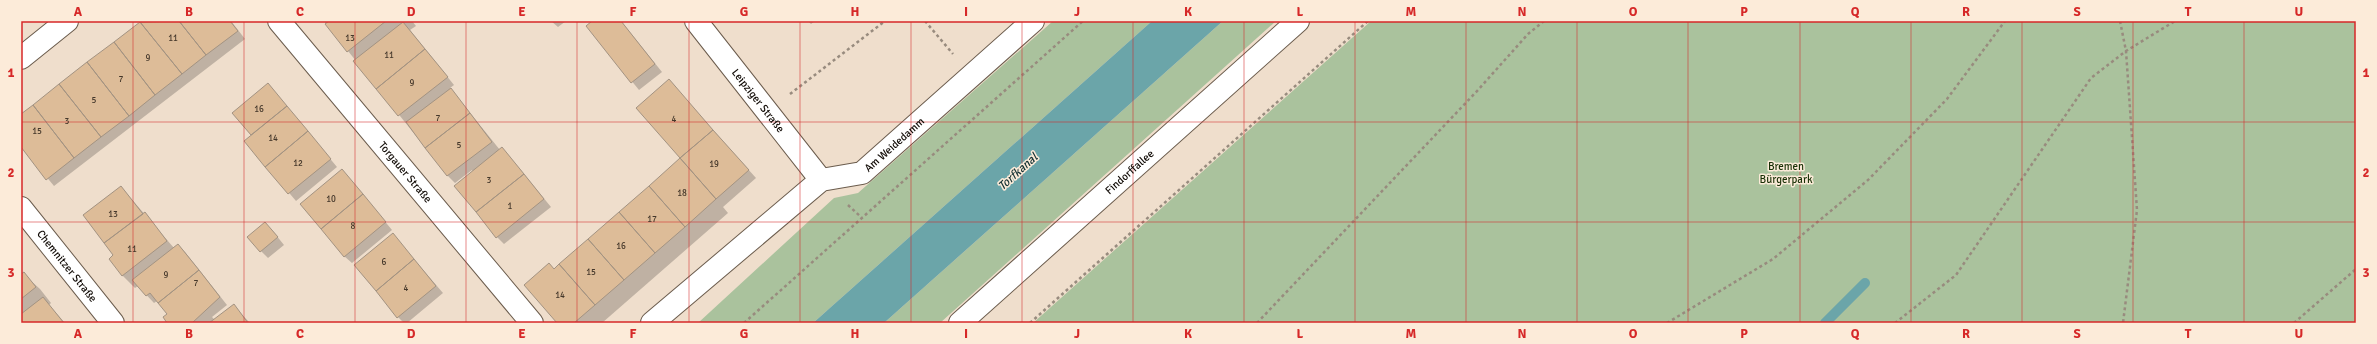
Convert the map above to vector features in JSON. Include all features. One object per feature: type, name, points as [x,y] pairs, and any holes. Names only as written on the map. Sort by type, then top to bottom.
[{"type":"street","points":[[24,50],[67,21]]},
{"type":"street","name":"Torgauer Straße","points":[[279,21],[532,323]]},
{"type":"street","name":"Leipziger Straße","points":[[696,21],[821,180]]},
{"type":"street","name":"Am Weidedamm","points":[[821,180],[862,173],[1033,21]]},
{"type":"street","name":"Findorffallee","points":[[960,323],[1298,21]]},
{"type":"street","points":[[652,323],[821,180]]},
{"type":"street","name":"Chemnitzer Straße","points":[[21,208],[113,323]]},
{"type":"path","points":[[767,112],[885,21]]},
{"type":"path","points":[[925,21],[971,76]]},
{"type":"path","points":[[744,323],[1083,21]]},
{"type":"path","points":[[1030,323],[1368,21]]},
{"type":"path","points":[[1257,323],[1478,90],[1528,34],[1544,21]]},
{"type":"path","points":[[1667,323],[1773,259],[1868,180],[1947,99],[2005,21]]},
{"type":"path","points":[[2120,21],[2126,51],[2137,210],[2123,323]]},
{"type":"path","points":[[1895,323],[1956,275],[2091,78],[2126,51],[2175,21]]},
{"type":"path","points":[[2294,323],[2356,269]]},
{"type":"green space","points":[[1053,21],[1152,21],[813,323],[698,323],[834,198],[858,193]]},
{"type":"green space","points":[[1223,21],[1276,21],[940,323],[884,323]]},
{"type":"green space","name":"Bremen Bürgerpark","points":[[1371,21],[2356,21],[2356,323],[1033,323]]},
{"type":"water","name":"Torfkanal","points":[[1152,21],[1223,21],[884,323],[813,323]]},
{"type":"building","points":[[179,21],[206,55],[182,74],[140,22]]},
{"type":"building","points":[[179,21],[230,21],[238,31],[206,55]]},
{"type":"building","points":[[329,21],[386,21],[347,52],[325,24]]},
{"type":"building","points":[[592,21],[621,21],[655,64],[631,83],[586,26]]},
{"type":"building","points":[[140,22],[182,74],[155,95],[114,42]]},
{"type":"building","points":[[403,22],[425,49],[376,89],[353,61]]},
{"type":"building","points":[[114,42],[155,95],[129,116],[87,62]]},
{"type":"building","points":[[425,49],[448,77],[398,116],[376,89]]},
{"type":"building","points":[[87,62],[129,116],[101,137],[59,84]]},
{"type":"building","points":[[669,79],[713,130],[680,158],[636,108]]},
{"type":"building","points":[[268,83],[287,106],[251,135],[232,113]]},
{"type":"building","points":[[59,84],[101,137],[74,158],[33,105]]},
{"type":"building","points":[[451,88],[470,113],[425,148],[406,122]]},
{"type":"building","points":[[33,105],[74,158],[46,180],[21,147],[21,114]]},
{"type":"building","points":[[287,106],[308,131],[265,167],[244,141]]},
{"type":"building","points":[[470,113],[492,142],[447,176],[425,148]]},
{"type":"building","points":[[713,130],[749,170],[716,199],[680,158]]},
{"type":"building","points":[[308,131],[331,159],[288,194],[265,167]]},
{"type":"building","points":[[502,147],[524,174],[476,212],[454,186]]},
{"type":"building","points":[[680,158],[716,199],[685,227],[649,186]]},
{"type":"building","points":[[342,169],[363,194],[321,229],[300,204]]},
{"type":"building","points":[[524,174],[544,199],[496,238],[476,212]]},
{"type":"building","points":[[121,186],[143,214],[104,243],[83,215]]},
{"type":"building","points":[[649,186],[685,227],[655,253],[619,212]]},
{"type":"building","points":[[363,194],[386,222],[344,257],[321,229]]},
{"type":"building","points":[[145,212],[167,241],[122,276],[109,259],[113,255],[104,243]]},
{"type":"building","points":[[619,212],[655,253],[624,280],[588,239]]},
{"type":"building","points":[[265,222],[278,237],[260,252],[247,237]]},
{"type":"building","points":[[393,233],[414,259],[376,291],[354,265]]},
{"type":"building","points":[[588,239],[624,280],[595,305],[559,264]]},
{"type":"building","points":[[178,244],[199,270],[158,303],[150,293],[146,296],[132,280]]},
{"type":"building","points":[[414,259],[436,286],[397,318],[376,291]]},
{"type":"building","points":[[549,263],[554,269],[559,264],[595,305],[574,323],[557,323],[524,285]]},
{"type":"building","points":[[199,270],[220,297],[192,323],[167,323],[163,317],[167,314],[158,303]]},
{"type":"building","points":[[24,272],[36,287],[21,299],[21,274]]},
{"type":"building","points":[[43,297],[64,323],[21,323],[21,314]]},
{"type":"building","points":[[234,304],[248,323],[209,323]]},
{"type":"waterway","points":[[1825,323],[1865,283]]}]
